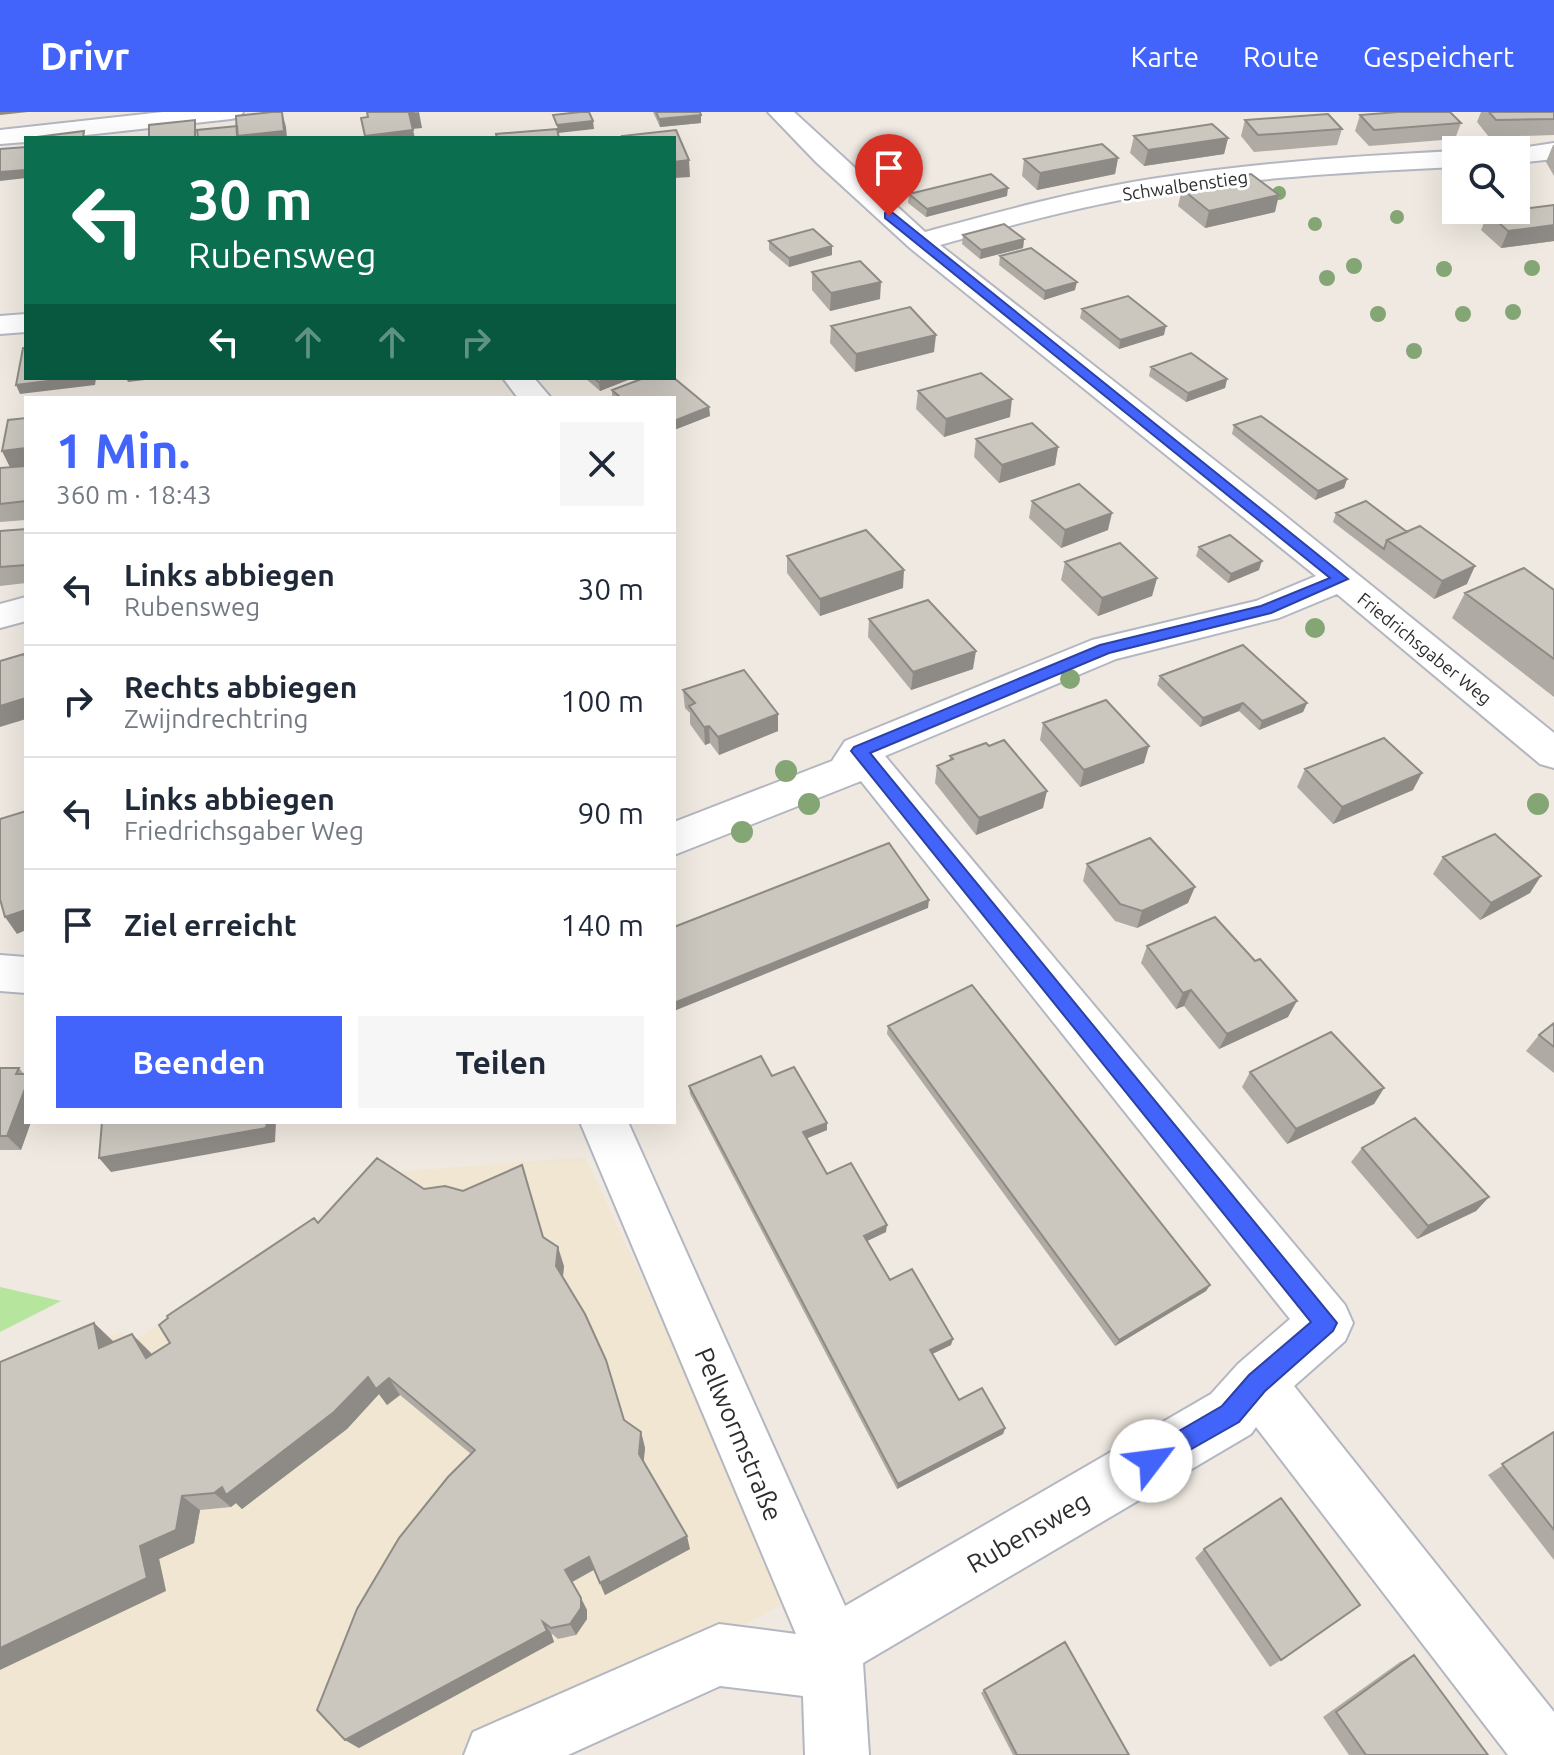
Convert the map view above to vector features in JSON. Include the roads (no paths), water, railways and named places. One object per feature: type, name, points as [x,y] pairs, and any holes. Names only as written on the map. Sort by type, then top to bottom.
[{"type":"street","points":[[0,137],[231,112]]},
{"type":"street","name":"Friedrichsgaber Weg","points":[[780,112],[829,162],[920,242],[1554,754]]},
{"type":"street","points":[[1530,154],[1554,151]]},
{"type":"street","name":"Schwalbenstieg","points":[[920,242],[1050,207],[1180,182],[1363,163],[1442,160]]},
{"type":"street","points":[[0,325],[24,323]]},
{"type":"street","points":[[520,380],[533,396]]},
{"type":"street","points":[[676,838],[846,771],[859,751],[1105,649],[1266,610],[1340,579]]},
{"type":"street","points":[[0,616],[24,610]]},
{"type":"street","name":"Rubensweg","points":[[833,1658],[1231,1414],[1257,1383],[1326,1323],[859,751]]},
{"type":"street","points":[[0,973],[24,975]]},
{"type":"street","name":"Pellwormstraße","points":[[605,1124],[833,1658],[837,1755]]},
{"type":"street","points":[[1257,1383],[1548,1755]]},
{"type":"street","points":[[496,1755],[719,1655],[833,1658]]}]
